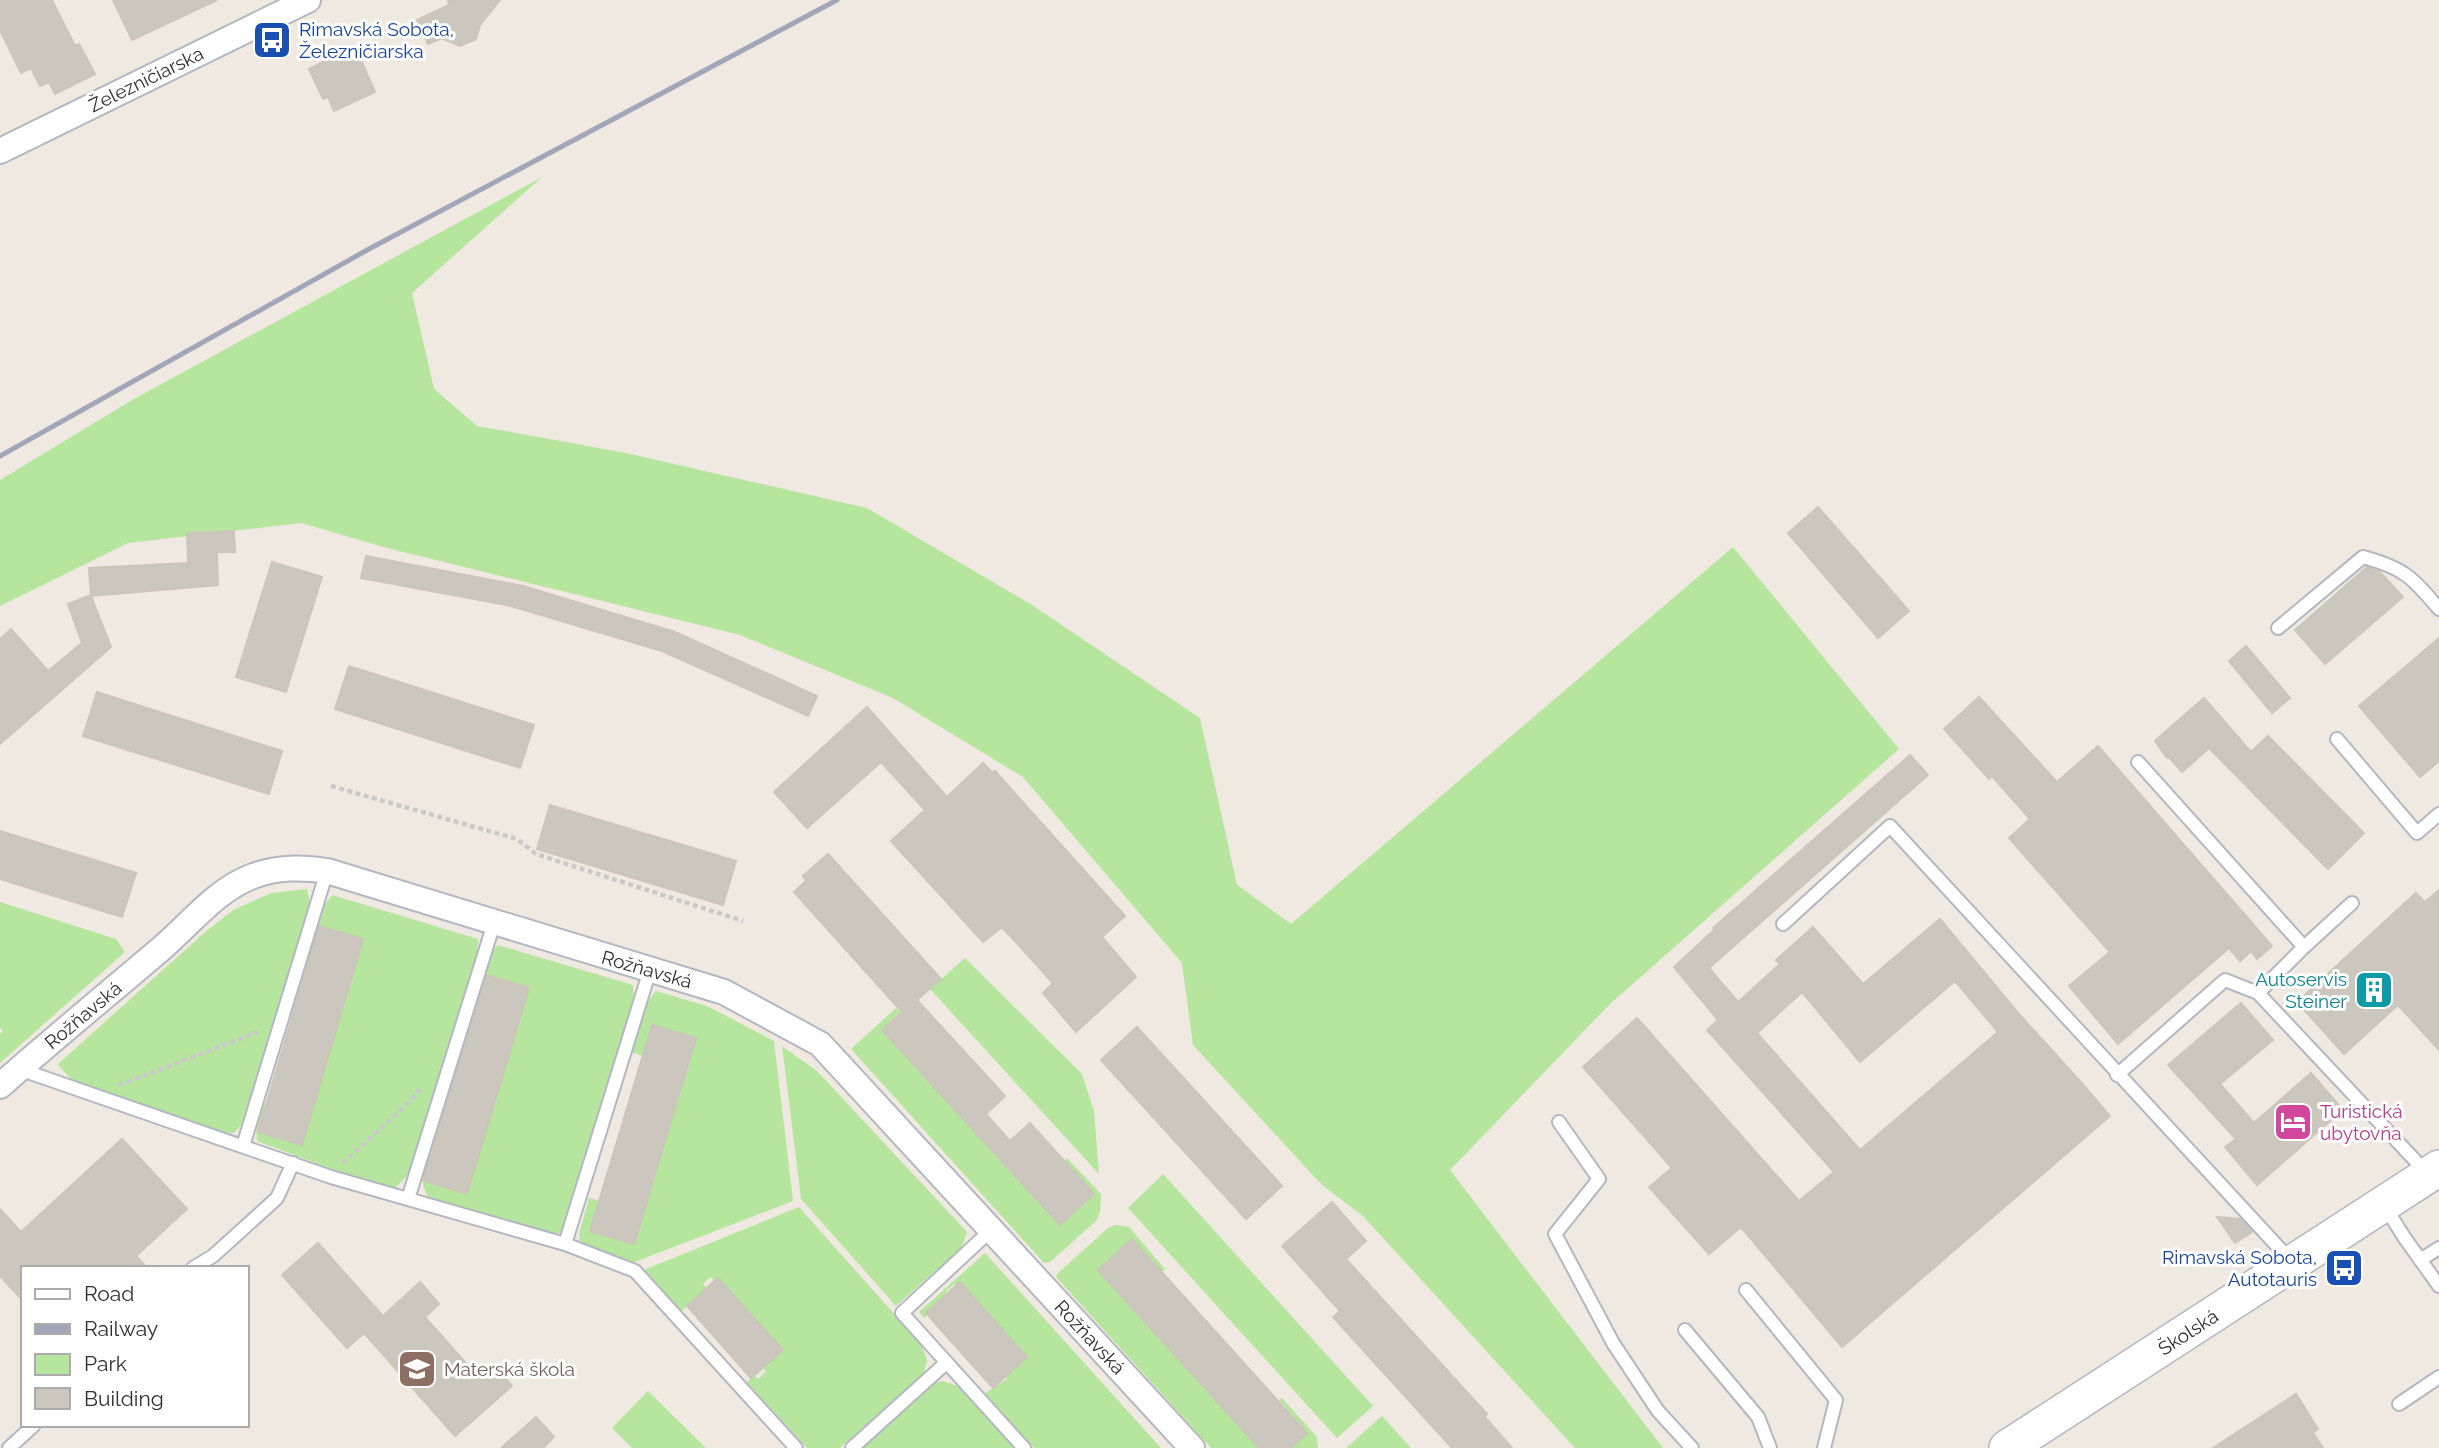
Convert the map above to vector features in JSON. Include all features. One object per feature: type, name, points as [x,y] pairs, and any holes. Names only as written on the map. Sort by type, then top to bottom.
[{"type":"main road","name":"Školská","points":[[2007,1448],[2434,1172]]},
{"type":"street","name":"Železničiarska","points":[[3,143],[297,2]]},
{"type":"street","name":"Rožňavská","points":[[0,1086],[230,887],[252,876],[274,870],[293,868],[327,871],[724,992],[820,1044],[1192,1448]]},
{"type":"lane","points":[[2278,628],[2362,557],[2392,565],[2415,581],[2439,609]]},
{"type":"lane","points":[[2337,739],[2417,833],[2439,814]]},
{"type":"lane","points":[[2138,762],[2304,947]]},
{"type":"lane","points":[[1783,924],[1890,826],[2293,1264]]},
{"type":"lane","points":[[243,1146],[327,871]]},
{"type":"lane","points":[[2258,993],[2352,903]]},
{"type":"lane","points":[[408,1199],[494,923]]},
{"type":"lane","points":[[565,1244],[650,970]]},
{"type":"lane","points":[[2117,1075],[2225,980],[2258,993],[2434,1172]]},
{"type":"lane","points":[[19,1069],[331,1177],[565,1244],[635,1271],[796,1448]]},
{"type":"lane","points":[[1559,1122],[1599,1179],[1555,1234],[1612,1343],[1658,1411],[1692,1448]]},
{"type":"lane","points":[[196,1266],[213,1256],[277,1198],[293,1164]]},
{"type":"lane","points":[[2384,1204],[2439,1286]]},
{"type":"lane","points":[[990,1231],[902,1313],[1024,1448]]},
{"type":"lane","points":[[2420,1260],[2439,1248]]},
{"type":"lane","points":[[1746,1290],[1836,1400],[1824,1448]]},
{"type":"lane","points":[[1685,1330],[1758,1417],[1770,1448]]},
{"type":"lane","points":[[852,1448],[946,1363]]},
{"type":"lane","points":[[2399,1404],[2439,1377]]},
{"type":"lane","points":[[9,1448],[32,1427]]},
{"type":"path","points":[[331,786],[517,839],[536,854],[743,921]]},
{"type":"path","points":[[102,1097],[109,1089],[271,1027],[279,1029]]},
{"type":"path","points":[[331,1177],[431,1078],[445,1082]]},
{"type":"green space","points":[[542,177],[412,293],[434,389],[477,426],[626,453],[867,508],[1032,605],[1200,718],[1237,885],[1291,924],[1733,547],[1899,749],[1610,1004],[1450,1170],[1663,1448],[1575,1448],[1363,1216],[1322,1185],[1193,1045],[1182,963],[1023,777],[893,698],[740,635],[387,548],[301,523],[128,543],[0,606],[0,480],[132,400]]},
{"type":"green space","points":[[307,889],[310,903],[244,1122],[234,1133],[224,1132],[73,1081],[59,1066],[58,1064],[204,933],[233,910],[271,893]]},
{"type":"green space","points":[[332,895],[478,939],[477,953],[408,1175],[395,1188],[329,1168],[257,1141],[256,1128],[264,1103],[266,1104],[259,1132],[302,1145],[363,940],[308,956],[323,907]]},
{"type":"green space","points":[[0,902],[116,939],[125,952],[0,1063],[0,1034],[3,1031],[0,1028]]},
{"type":"green space","points":[[498,945],[633,985],[634,999],[560,1233],[552,1235],[429,1198],[423,1180],[467,1193],[529,988],[485,975],[475,1005],[491,953]]},
{"type":"green space","points":[[965,958],[1082,1074],[1094,1111],[1099,1174],[930,989]]},
{"type":"green space","points":[[656,991],[707,1006],[774,1041],[793,1201],[632,1263],[580,1243],[579,1234],[589,1198],[600,1201],[590,1231],[634,1244],[696,1039],[643,1056],[632,1052],[647,1002]]},
{"type":"green space","points":[[896,1008],[901,1013],[882,1031],[1060,1224],[1094,1194],[1064,1161],[1067,1158],[1101,1194],[1100,1212],[1096,1221],[1050,1262],[1044,1263],[851,1049]]},
{"type":"green space","points":[[782,1046],[817,1071],[967,1232],[962,1247],[896,1306],[801,1199]]},
{"type":"green space","points":[[1163,1174],[1373,1406],[1337,1438],[1128,1208]]},
{"type":"green space","points":[[799,1207],[921,1344],[927,1360],[924,1373],[840,1448],[807,1448],[747,1382],[754,1375],[758,1379],[766,1371],[763,1368],[782,1350],[718,1279],[715,1281],[710,1277],[703,1284],[707,1288],[682,1311],[644,1270]]},
{"type":"green space","points":[[1115,1225],[1129,1227],[1165,1269],[1162,1272],[1132,1239],[1098,1270],[1259,1448],[1211,1448],[1056,1277],[1108,1228]]},
{"type":"green space","points":[[985,1253],[1161,1448],[1034,1448],[984,1394],[1007,1379],[1027,1357],[960,1282],[946,1291],[947,1294],[924,1318],[919,1312]]},
{"type":"green space","points":[[943,1381],[958,1386],[1015,1448],[861,1448],[933,1383]]},
{"type":"green space","points":[[648,1391],[706,1448],[632,1448],[612,1428]]},
{"type":"green space","points":[[1282,1398],[1317,1437],[1318,1448],[1291,1448],[1307,1432],[1279,1400]]},
{"type":"green space","points":[[1382,1416],[1411,1448],[1347,1448],[1347,1447]]},
{"type":"building","points":[[0,0],[52,0],[75,46],[79,44],[95,74],[55,94],[49,82],[40,86],[31,68],[21,73],[0,30]]},
{"type":"building","points":[[113,0],[217,0],[132,40]]},
{"type":"building","points":[[448,0],[500,0],[480,25],[476,39],[460,46],[442,38],[428,44],[417,20],[449,5]]},
{"type":"building","points":[[357,51],[375,92],[334,111],[328,97],[323,99],[309,69],[338,54],[340,58]]},
{"type":"building","points":[[1818,507],[1909,611],[1878,638],[1788,533]]},
{"type":"building","points":[[234,531],[235,552],[217,552],[218,585],[91,596],[111,647],[0,744],[0,639],[11,629],[48,671],[82,643],[68,604],[91,595],[89,568],[188,563],[187,533]]},
{"type":"building","points":[[366,556],[523,586],[675,632],[817,696],[808,716],[662,651],[511,606],[361,578]]},
{"type":"building","points":[[272,562],[322,577],[286,692],[236,677]]},
{"type":"building","points":[[2367,567],[2380,572],[2403,597],[2325,664],[2295,630]]},
{"type":"building","points":[[2439,638],[2439,761],[2420,777],[2359,706]]},
{"type":"building","points":[[2246,646],[2290,698],[2272,713],[2229,661]]},
{"type":"building","points":[[349,666],[534,725],[520,768],[335,709]]},
{"type":"building","points":[[97,692],[282,751],[269,794],[83,736]]},
{"type":"building","points":[[1979,697],[2057,782],[2098,746],[2272,946],[2257,959],[2251,951],[2240,961],[2229,948],[2118,1044],[2069,986],[2110,952],[2009,838],[2030,819],[1992,776],[1989,779],[1944,729]]},
{"type":"building","points":[[2204,698],[2251,752],[2268,736],[2364,833],[2328,869],[2209,748],[2182,772],[2167,758],[2155,741]]},
{"type":"building","points":[[867,707],[947,797],[983,763],[993,773],[995,771],[1125,916],[1102,937],[1136,977],[1076,1032],[1043,993],[1053,983],[1002,927],[983,942],[891,841],[925,810],[881,762],[807,828],[774,792]]},
{"type":"building","points":[[1910,755],[1928,775],[1709,968],[1738,1002],[1780,964],[1776,960],[1813,927],[1863,984],[1940,919],[2019,1014],[2078,1079],[2076,1081],[2079,1080],[2110,1116],[1842,1347],[1741,1227],[1709,1254],[1649,1187],[1672,1168],[1583,1067],[1637,1018],[1799,1201],[1834,1172],[1707,1030],[1718,1020],[1674,967],[1715,929],[1713,928]],"holes":[[[1955,981],[1998,1032],[1860,1150],[1757,1033],[1802,992],[1860,1062]]]},
{"type":"building","points":[[550,805],[736,861],[723,905],[537,849]]},
{"type":"building","points":[[0,831],[136,873],[122,917],[0,879]]},
{"type":"building","points":[[828,854],[941,979],[917,1000],[1005,1096],[986,1114],[1010,1141],[1030,1123],[1094,1194],[1060,1225],[882,1030],[902,1012],[794,892],[806,881],[803,876]]},
{"type":"building","name":"Autoservis Steiner","points":[[2439,890],[2439,1050],[2398,1005],[2344,1054],[2297,1002],[2416,893],[2425,902]]},
{"type":"building","points":[[319,926],[363,939],[302,1145],[258,1132]]},
{"type":"building","points":[[487,975],[529,988],[467,1194],[423,1180]]},
{"type":"building","points":[[2241,1003],[2273,1040],[2220,1084],[2254,1123],[2311,1073],[2343,1110],[2257,1185],[2225,1147],[2236,1139],[2168,1065]]},
{"type":"building","points":[[652,1025],[696,1038],[634,1244],[590,1231]]},
{"type":"building","points":[[1137,1027],[1282,1186],[1246,1219],[1101,1060]]},
{"type":"building","points":[[122,1139],[187,1209],[136,1256],[145,1266],[21,1266],[21,1299],[0,1276],[0,1209],[21,1232]]},
{"type":"building","points":[[1332,1202],[1366,1241],[1346,1259],[1487,1414],[1485,1417],[1512,1448],[1452,1448],[1333,1317],[1340,1311],[1282,1246]]},
{"type":"building","points":[[2217,1217],[2241,1219],[2252,1232],[2235,1243]]},
{"type":"building","points":[[1132,1239],[1307,1433],[1291,1448],[1259,1448],[1098,1270]]},
{"type":"building","points":[[318,1243],[383,1316],[420,1282],[439,1304],[425,1317],[478,1377],[493,1364],[512,1386],[455,1436],[364,1333],[347,1348],[282,1275]]},
{"type":"building","points":[[718,1278],[783,1350],[751,1378],[687,1306]]},
{"type":"building","points":[[960,1282],[1027,1357],[993,1388],[926,1313]]},
{"type":"building","points":[[2296,1394],[2318,1429],[2313,1433],[2323,1448],[2213,1448]]},
{"type":"building","points":[[536,1417],[554,1437],[543,1448],[501,1448]]},
{"type":"railway","points":[[0,456],[369,249],[837,0]]},
{"type":"place","name":"Rimavská Sobota, Železničiarska","points":[[272,40]]},
{"type":"place","name":"Autoservis Steiner","points":[[2374,990]]},
{"type":"place","name":"Turistická ubytovňa","points":[[2293,1122]]},
{"type":"place","name":"Rimavská Sobota, Autotauris","points":[[2344,1268]]},
{"type":"place","name":"Materská škola","points":[[417,1369]]}]
